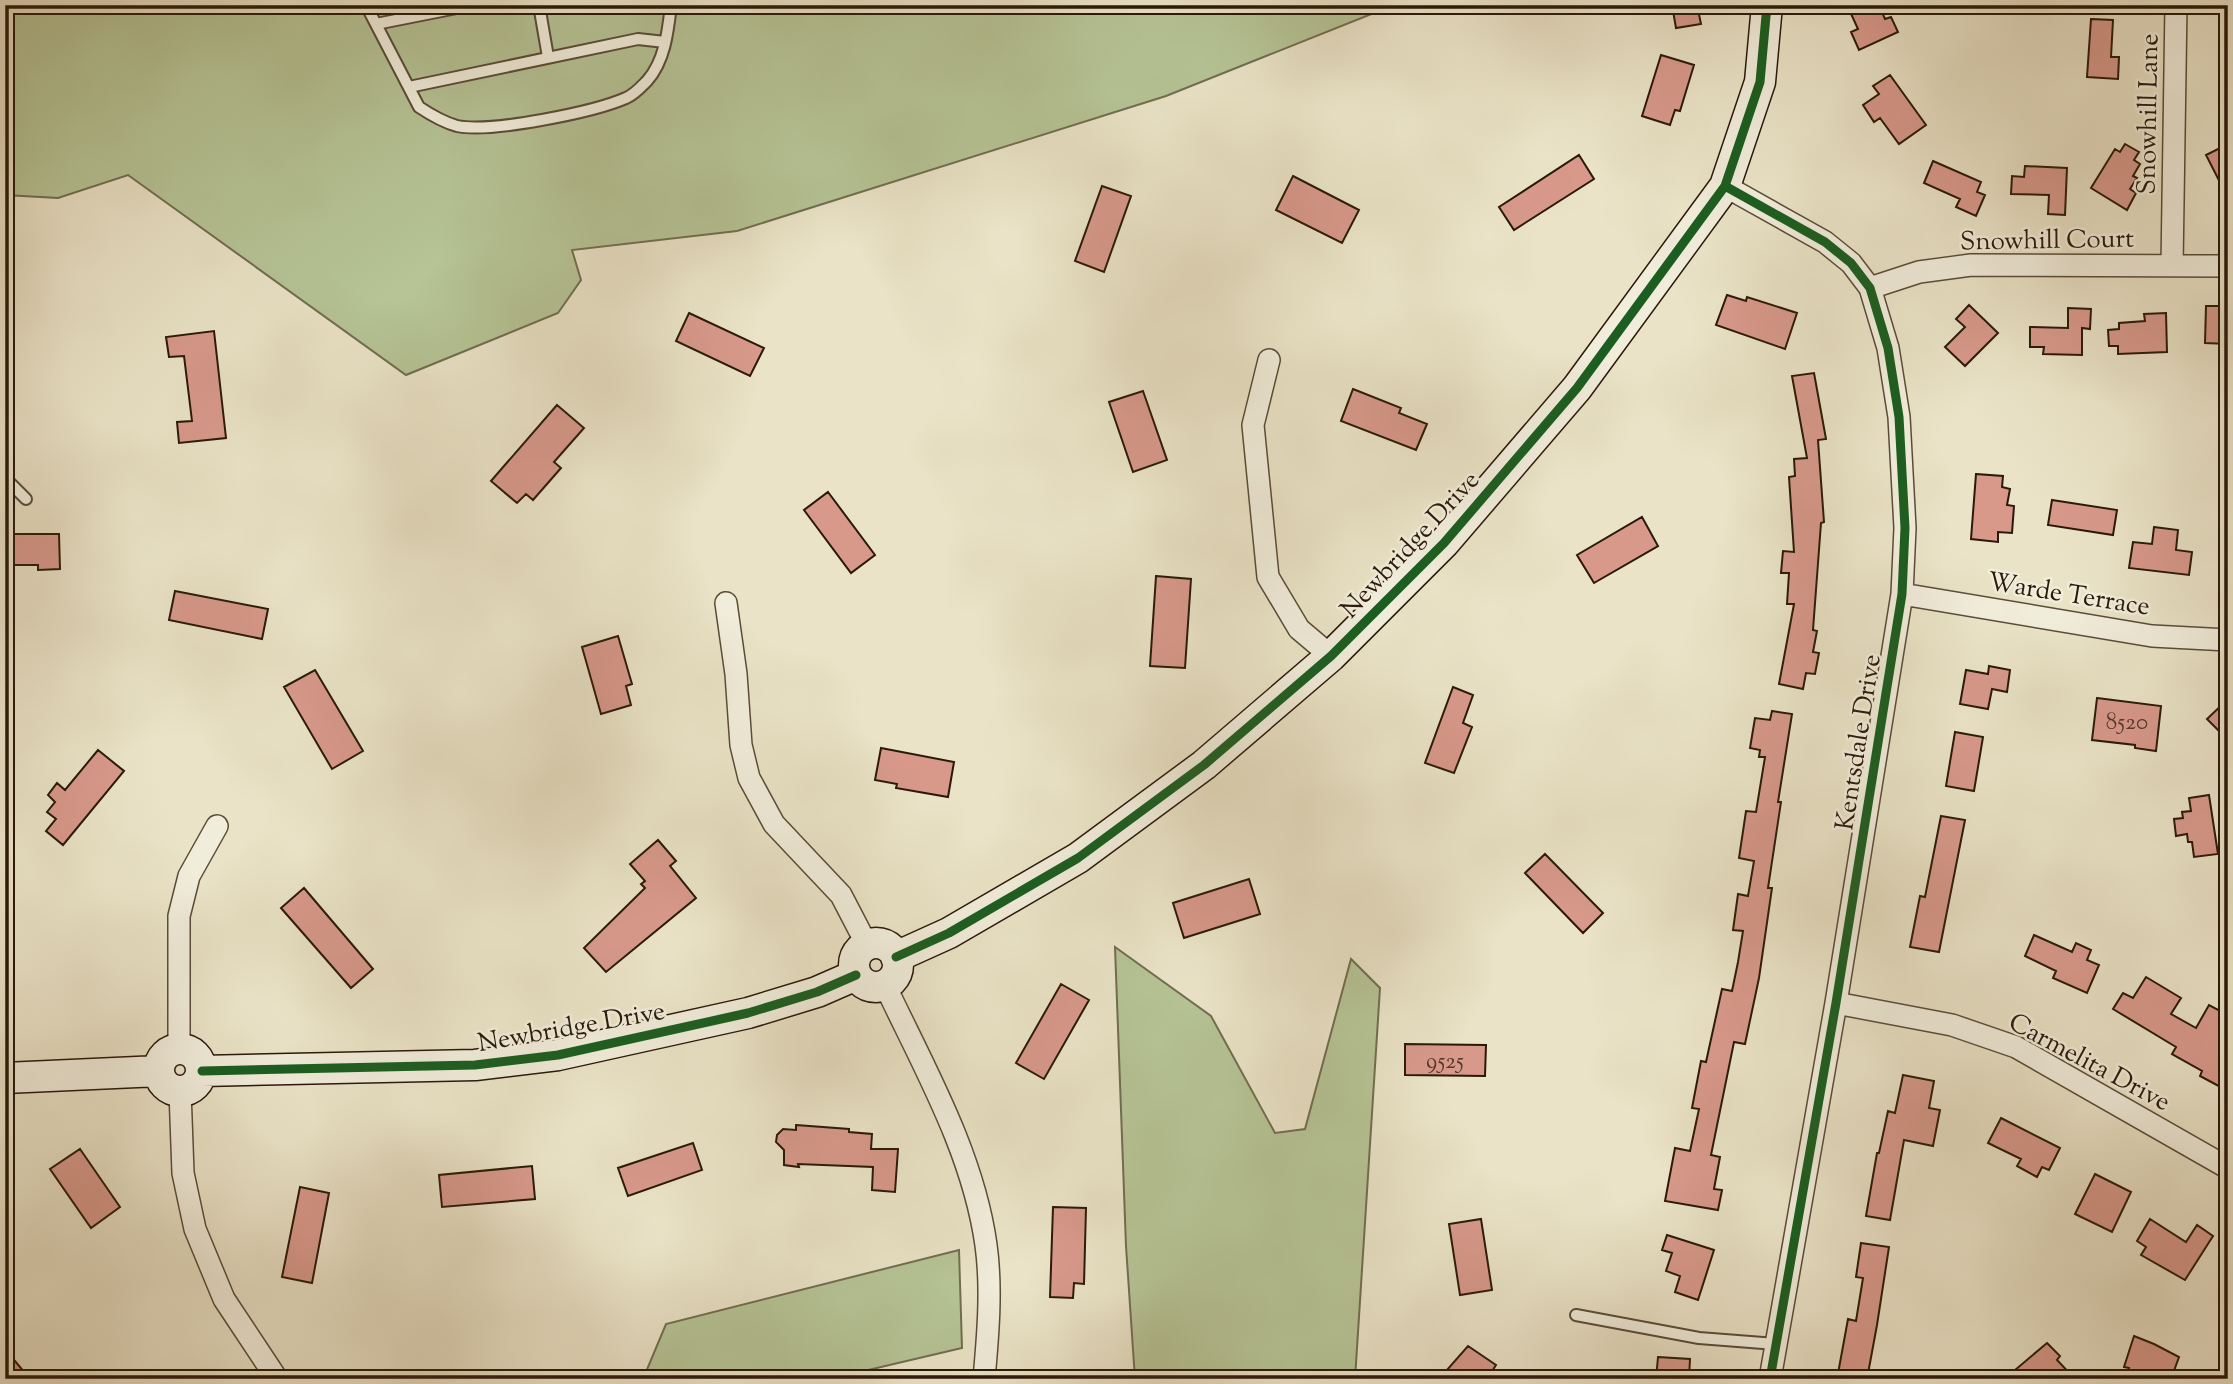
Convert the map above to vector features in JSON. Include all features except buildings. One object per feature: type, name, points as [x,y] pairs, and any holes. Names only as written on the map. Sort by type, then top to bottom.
[{"type":"street","name":"Newbridge Drive","points":[[896,957],[949,933],[1079,858],[1205,765],[1331,656],[1444,543],[1577,388],[1724,186],[1760,82],[1767,5]]},
{"type":"street","name":"Snowhill Lane","points":[[2172,265],[2176,5]]},
{"type":"street","name":"Kentsdale Drive","points":[[1724,186],[1825,242],[1851,263],[1870,289],[1888,348],[1899,417],[1905,528],[1902,594],[1836,1003],[1770,1379]]},
{"type":"street","name":"Snowhill Court","points":[[1870,289],[1919,272],[1971,265],[2228,266]]},
{"type":"street","points":[[1269,360],[1253,425],[1268,577],[1299,629],[1331,656]]},
{"type":"street","name":"Warde Terrace","points":[[1902,594],[2152,636],[2228,639]]},
{"type":"street","points":[[726,603],[736,674],[741,745],[749,778],[774,824],[841,895],[867,945]]},
{"type":"street","points":[[179,1049],[179,916],[190,877],[217,826]]},
{"type":"street","points":[[881,944],[896,957],[895,976],[886,985],[866,985],[856,975],[856,954],[867,945],[881,944]]},
{"type":"street","name":"Newbridge Drive","points":[[201,1071],[475,1065],[558,1055],[748,1013],[817,992],[856,975]]},
{"type":"street","points":[[886,985],[960,1143],[976,1196],[986,1246],[988,1329],[984,1379]]},
{"type":"street","name":"Carmelita Drive","points":[[1836,1003],[1952,1025],[2016,1047],[2228,1168]]},
{"type":"street","points":[[5,1078],[170,1081],[194,1087],[201,1071],[196,1055],[179,1049],[170,1051],[160,1061],[170,1081],[195,1229],[224,1299],[277,1379]]},
{"type":"lane","points":[[366,5],[419,107],[434,117],[459,126],[495,127],[590,109],[629,97],[649,79],[662,56],[671,5]]},
{"type":"lane","points":[[376,24],[472,5]]},
{"type":"lane","points":[[539,5],[548,57]]},
{"type":"lane","points":[[409,87],[638,40],[665,42]]},
{"type":"lane","points":[[5,478],[26,499]]},
{"type":"lane","points":[[1576,1315],[1699,1338],[1776,1344]]},
{"type":"green space","points":[[5,5],[1394,5],[1166,96],[737,231],[572,250],[581,280],[558,313],[406,375],[128,175],[58,198],[5,195]]},
{"type":"green space","points":[[1115,947],[1211,1016],[1275,1133],[1305,1129],[1351,959],[1380,988],[1355,1379],[1135,1379],[1126,1246]]},
{"type":"green space","points":[[959,1250],[962,1348],[830,1379],[643,1379],[666,1324]]},
{"type":"cycle path","points":[[896,957],[949,933],[1078,858],[1204,765],[1331,656],[1444,543],[1577,388],[1725,186],[1760,82],[1767,5]]},
{"type":"cycle path","points":[[1725,186],[1825,242],[1851,263],[1870,288],[1888,348],[1899,417],[1905,528],[1902,594],[1836,1003],[1770,1379]]},
{"type":"cycle path","points":[[202,1071],[475,1065],[558,1055],[748,1013],[817,992],[856,975]]}]
